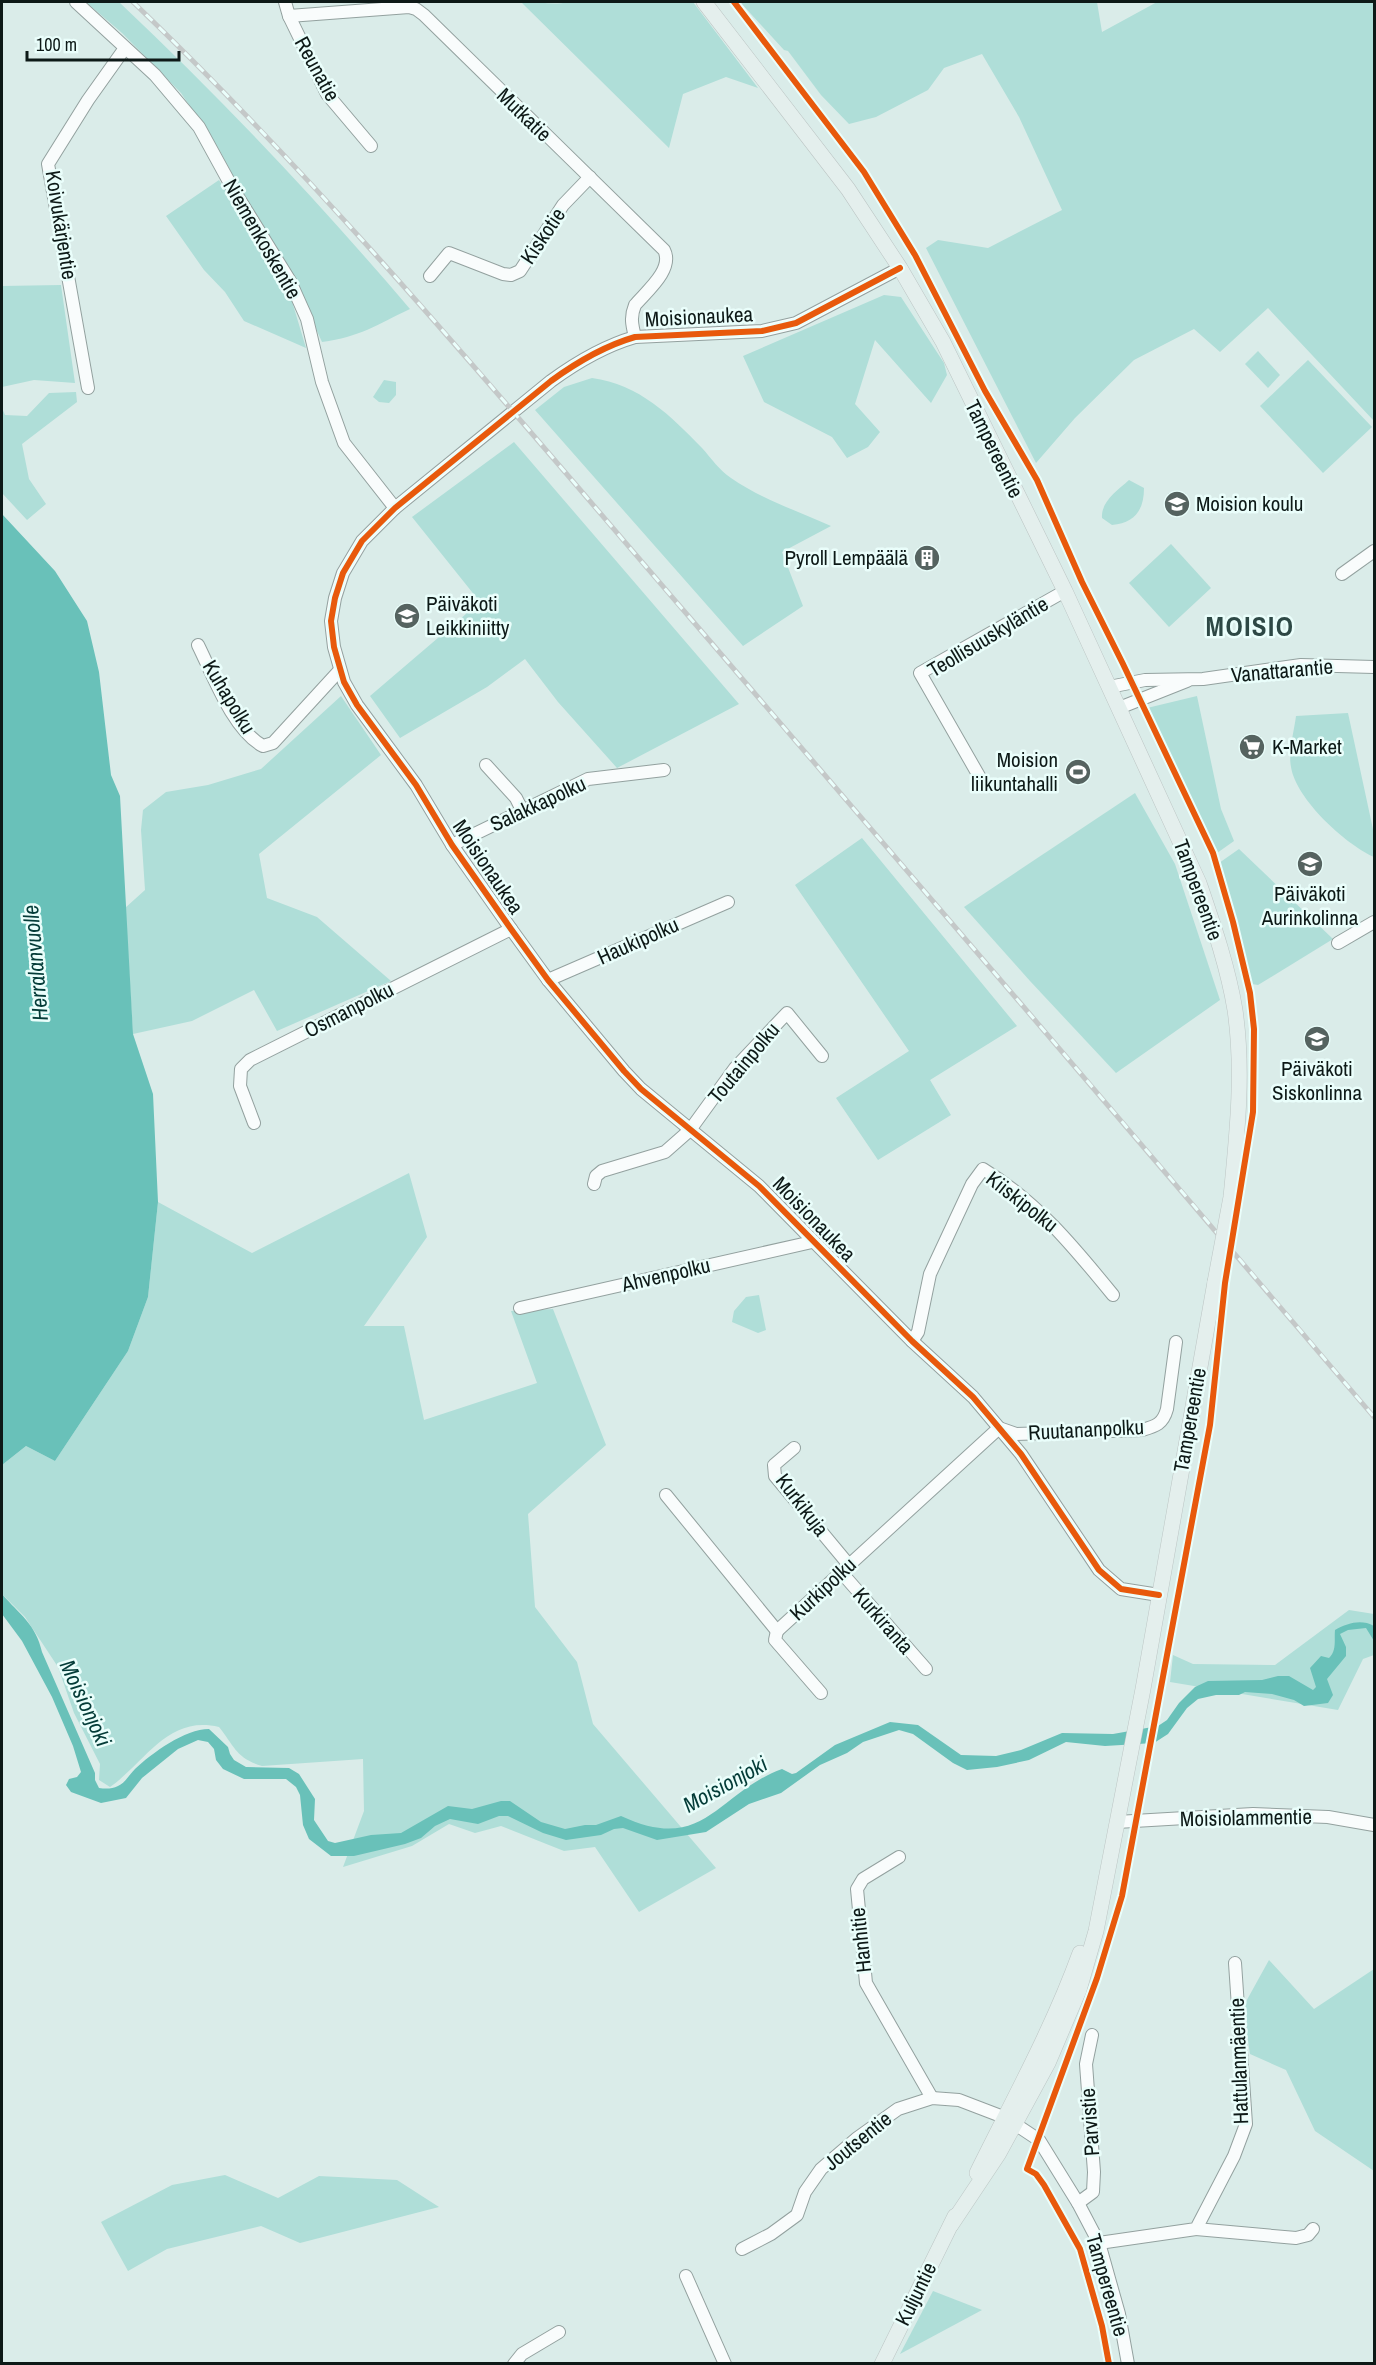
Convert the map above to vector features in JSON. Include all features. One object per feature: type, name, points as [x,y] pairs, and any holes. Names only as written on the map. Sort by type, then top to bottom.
[{"type":"main road","name":"Tampereentie","points":[[704,2],[848,189],[900,268],[943,342],[1065,591],[1199,883],[1229,982],[1235,1011],[1238,1051],[1238,1121],[1231,1197],[1132,1747],[1102,1892],[1065,1996],[1011,2121]]},
{"type":"main road","name":"Kuljuntie","points":[[882,2364],[951,2225],[1011,2121]]},
{"type":"street","name":"Niemenkoskentie","points":[[76,2],[155,75],[198,127],[290,281],[307,319],[322,382],[344,443],[395,508]]},
{"type":"street","points":[[285,2],[290,16]]},
{"type":"street","name":"Mutkatie","points":[[290,16],[409,7],[416,9],[664,250],[668,257],[666,266],[635,305],[631,316],[635,337]]},
{"type":"street","name":"Reunatie","points":[[290,16],[327,94],[371,146]]},
{"type":"street","name":"Koivukärjentie","points":[[88,388],[48,164],[88,99],[125,48]]},
{"type":"street","name":"Kiskotie","points":[[430,276],[449,253],[502,274],[511,275],[520,271],[563,206],[590,177]]},
{"type":"street","name":"Moisionaukea","points":[[900,268],[796,323],[762,332],[635,337],[600,350],[576,363],[395,508],[362,541],[343,573],[335,598],[331,621],[333,647],[339,671],[357,705],[416,785],[452,845],[548,980],[624,1071],[641,1089],[759,1186],[912,1341],[973,1397],[1021,1454],[1099,1570],[1121,1589],[1159,1595]]},
{"type":"street","points":[[1342,574],[1374,551]]},
{"type":"street","name":"Teollisuuskyläntie","points":[[983,783],[920,673],[1065,591]]},
{"type":"street","name":"Kuhapolku","points":[[198,645],[223,696],[244,729],[255,742],[263,746],[273,743],[339,671]]},
{"type":"street","name":"Vanattarantie","points":[[1110,687],[1145,680],[1190,680],[1301,665],[1374,667]]},
{"type":"street","name":"Vanattarantie","points":[[1119,708],[1190,680]]},
{"type":"street","points":[[486,765],[516,798],[523,812]]},
{"type":"street","name":"Salakkapolku","points":[[452,845],[588,779],[664,770]]},
{"type":"street","name":"Haukipolku","points":[[548,980],[728,902]]},
{"type":"street","points":[[1338,943],[1374,922]]},
{"type":"street","name":"Osmanpolku","points":[[254,1123],[240,1086],[241,1069],[250,1060],[511,930]]},
{"type":"street","name":"Toutainpolku","points":[[690,1130],[735,1068],[787,1013],[822,1056]]},
{"type":"street","points":[[594,1184],[596,1176],[602,1171],[665,1152],[690,1130]]},
{"type":"street","name":"Kiiskipolku","points":[[912,1341],[918,1332],[930,1274],[972,1184],[983,1168],[1031,1203],[1065,1235],[1113,1295]]},
{"type":"street","name":"Ahvenpolku","points":[[520,1308],[812,1242]]},
{"type":"street","name":"Ruutananpolku","points":[[999,1428],[1016,1434],[1142,1430],[1157,1426],[1165,1419],[1176,1342]]},
{"type":"street","name":"Kurkipolku","points":[[666,1495],[777,1631],[999,1428]]},
{"type":"street","name":"Kurkikuja","points":[[794,1448],[774,1465],[775,1476],[845,1569]]},
{"type":"street","name":"Kurkiranta","points":[[845,1569],[926,1669]]},
{"type":"street","points":[[777,1631],[775,1640],[820,1693]]},
{"type":"street","name":"Moisiolammentie","points":[[1116,1822],[1253,1814],[1328,1817],[1374,1825]]},
{"type":"street","name":"Hanhitie","points":[[899,1857],[863,1879],[857,1889],[866,1983],[932,2098]]},
{"type":"street","name":"Hattulanmäentie","points":[[1196,2229],[1234,2156],[1246,2124],[1235,1963]]},
{"type":"street","name":"Parvistie","points":[[1078,2203],[1093,2192],[1094,2172],[1086,2064],[1092,2035]]},
{"type":"street","name":"Joutsentie","points":[[742,2250],[771,2234],[797,2215],[805,2192],[821,2169],[856,2139],[898,2109],[932,2098],[959,2100],[1011,2121]]},
{"type":"street","name":"Tampereentie","points":[[1011,2121],[1039,2140],[1099,2242],[1119,2314],[1128,2364]]},
{"type":"street","points":[[1099,2242],[1196,2229],[1296,2238],[1308,2235],[1313,2229]]},
{"type":"street","points":[[686,2276],[725,2364]]},
{"type":"street","points":[[514,2364],[522,2354],[560,2332]]},
{"type":"shaded area","points":[[86,2],[119,2],[269,151],[410,309],[358,334],[322,342],[285,261],[248,204],[220,151],[181,93],[122,33]]},
{"type":"shaded area","points":[[521,2],[557,4],[568,2],[693,2],[758,88],[726,77],[683,94],[669,148]]},
{"type":"shaded area","points":[[740,2],[1097,2],[1102,32],[1157,2],[1374,2],[1374,421],[1268,308],[1220,352],[1194,329],[1134,360],[1075,418],[1036,463],[926,248],[938,240],[988,248],[1062,210],[1019,117],[982,54],[944,68],[928,90],[876,117],[849,124],[821,95],[788,51],[784,50]]},
{"type":"shaded area","points":[[219,180],[291,298],[306,348],[244,321],[225,292],[204,270],[166,216]]},
{"type":"shaded area","points":[[61,285],[75,383],[34,380],[2,387],[2,286]]},
{"type":"shaded area","points":[[884,295],[901,297],[944,363],[947,375],[931,403],[875,340],[855,404],[880,432],[868,447],[847,458],[832,437],[764,402],[743,356]]},
{"type":"shaded area","points":[[1258,351],[1280,375],[1268,388],[1245,364]]},
{"type":"shaded area","points":[[1308,360],[1372,427],[1323,473],[1260,406]]},
{"type":"shaded area","points":[[592,378],[625,387],[653,403],[690,436],[731,478],[767,498],[831,526],[782,552],[803,606],[743,646],[535,410],[564,387]]},
{"type":"shaded area","points":[[384,380],[396,382],[396,395],[389,403],[379,402],[373,397]]},
{"type":"shaded area","points":[[76,392],[77,402],[22,444],[29,479],[46,504],[27,520],[2,493],[2,408],[5,415],[27,416],[49,393]]},
{"type":"shaded area","points":[[514,442],[739,704],[617,768],[558,702],[525,659],[487,687],[400,738],[370,696],[480,602],[412,517]]},
{"type":"shaded area","points":[[1129,480],[1144,488],[1140,509],[1126,522],[1112,525],[1102,518],[1104,506]]},
{"type":"shaded area","points":[[1171,544],[1211,588],[1169,627],[1129,583]]},
{"type":"shaded area","points":[[341,696],[381,755],[259,854],[267,898],[317,917],[391,981],[277,1031],[254,990],[192,1021],[133,1034],[125,908],[145,890],[141,830],[143,810],[166,792],[208,785],[261,769]]},
{"type":"shaded area","points":[[1197,696],[1221,809],[1234,841],[1217,853],[1147,708]]},
{"type":"shaded area","points":[[1348,713],[1374,834],[1374,857],[1362,851],[1336,831],[1312,806],[1295,780],[1291,767],[1291,748],[1296,716]]},
{"type":"shaded area","points":[[1135,793],[1175,864],[1220,1000],[1116,1073],[964,907]]},
{"type":"shaded area","points":[[862,838],[1017,1026],[930,1080],[951,1115],[878,1160],[836,1098],[909,1051],[795,885]]},
{"type":"shaded area","points":[[1239,849],[1333,939],[1258,985],[1252,984],[1219,863]]},
{"type":"shaded area","points":[[409,1173],[427,1237],[364,1326],[404,1326],[424,1420],[537,1383],[511,1311],[553,1309],[606,1445],[528,1514],[535,1607],[577,1662],[593,1724],[716,1868],[639,1912],[595,1847],[564,1851],[501,1826],[475,1833],[449,1824],[412,1846],[343,1867],[364,1811],[363,1759],[262,1766],[241,1755],[219,1727],[201,1725],[171,1734],[110,1787],[99,1780],[100,1764],[74,1713],[58,1667],[25,1617],[2,1594],[2,1465],[26,1446],[55,1461],[128,1351],[148,1297],[158,1202],[252,1253]]},
{"type":"shaded area","points":[[759,1295],[766,1330],[758,1333],[732,1322],[734,1311],[746,1297]]},
{"type":"shaded area","points":[[1349,1610],[1374,1614],[1374,1655],[1363,1659],[1338,1710],[1170,1682],[1173,1655],[1193,1664],[1275,1665]]},
{"type":"shaded area","points":[[1269,1960],[1314,2009],[1374,1969],[1374,2171],[1315,2131],[1286,2070],[1250,2054],[1243,2007]]},
{"type":"shaded area","points":[[225,2175],[278,2198],[319,2176],[397,2180],[439,2207],[300,2243],[261,2226],[167,2249],[128,2271],[101,2222],[172,2185]]},
{"type":"shaded area","points":[[933,2291],[982,2310],[900,2354]]},
{"type":"water","name":"Herralanvuolle","points":[[2,514],[55,571],[87,621],[99,672],[111,775],[120,796],[133,1034],[153,1094],[158,1202],[148,1297],[128,1351],[55,1461],[26,1446],[2,1465]]},
{"type":"water","points":[[2,1594],[36,1634],[95,1773],[95,1780],[99,1788],[118,1786],[142,1763],[169,1743],[190,1733],[209,1729],[228,1747],[234,1760],[246,1767],[289,1768],[299,1774],[315,1799],[314,1820],[328,1841],[335,1843],[371,1835],[401,1833],[448,1806],[472,1809],[501,1801],[510,1801],[541,1822],[565,1829],[596,1825],[621,1816],[649,1826],[672,1828],[691,1825],[760,1780],[782,1769],[792,1774],[796,1773],[835,1745],[890,1722],[918,1725],[961,1755],[996,1756],[1021,1750],[1062,1733],[1113,1734],[1158,1726],[1167,1720],[1179,1703],[1195,1687],[1208,1681],[1262,1680],[1289,1676],[1313,1690],[1316,1687],[1310,1668],[1321,1656],[1329,1658],[1332,1655],[1335,1630],[1354,1623],[1369,1624],[1374,1626],[1374,1641],[1366,1628],[1348,1630],[1340,1634],[1346,1647],[1346,1656],[1327,1679],[1333,1695],[1328,1703],[1304,1706],[1294,1700],[1272,1694],[1245,1692],[1239,1695],[1216,1695],[1198,1699],[1187,1708],[1168,1734],[1154,1743],[1105,1746],[1066,1742],[1029,1760],[997,1767],[967,1770],[953,1763],[913,1734],[899,1730],[863,1742],[847,1753],[820,1765],[781,1793],[749,1804],[706,1832],[657,1840],[623,1828],[601,1835],[566,1840],[543,1833],[508,1816],[499,1816],[478,1824],[450,1819],[435,1826],[421,1838],[405,1844],[354,1856],[331,1856],[309,1839],[303,1825],[300,1795],[296,1787],[286,1779],[244,1779],[223,1769],[216,1760],[214,1749],[208,1742],[198,1740],[178,1749],[142,1778],[126,1798],[101,1803],[71,1792],[66,1785],[69,1779],[77,1777],[81,1772],[73,1746],[52,1697],[22,1641],[2,1614]]},
{"type":"railway","points":[[133,2],[279,150],[419,304],[1374,1417]]},
{"type":"cycle path","points":[[734,2],[864,172],[915,255],[985,391],[1037,480],[1082,582],[1213,853],[1250,993],[1254,1029],[1253,1112],[1225,1283],[1210,1425],[1122,1896],[1097,1978],[1027,2169],[1036,2174],[1044,2185],[1080,2249],[1102,2326],[1109,2364]]},
{"type":"cycle path","points":[[900,268],[796,323],[762,331],[635,337],[602,350],[561,374],[395,508],[362,541],[343,573],[335,598],[331,621],[334,647],[344,682],[357,705],[416,785],[452,845],[548,980],[624,1071],[641,1089],[759,1186],[912,1341],[973,1397],[1021,1454],[1099,1570],[1121,1589],[1159,1595]]},
{"type":"place","name":"Moision koulu","points":[[1177,504]]},
{"type":"place","name":"Pyroll Lempäälä","points":[[927,558]]},
{"type":"place","name":"Päiväkoti Leikkiniitty","points":[[407,616]]},
{"type":"place","name":"K-Market","points":[[1252,747]]},
{"type":"place","name":"Moision liikuntahalli","points":[[1078,772]]},
{"type":"place","name":"Päiväkoti Aurinkolinna","points":[[1310,864]]},
{"type":"place","name":"Päiväkoti Siskonlinna","points":[[1317,1039]]},
{"type":"district","name":"MOISIO","points":[[1250,627]]},
{"type":"water label","name":"Moisionjoki","points":[[86,1703]]},
{"type":"water label","name":"Moisionjoki","points":[[725,1784]]}]
